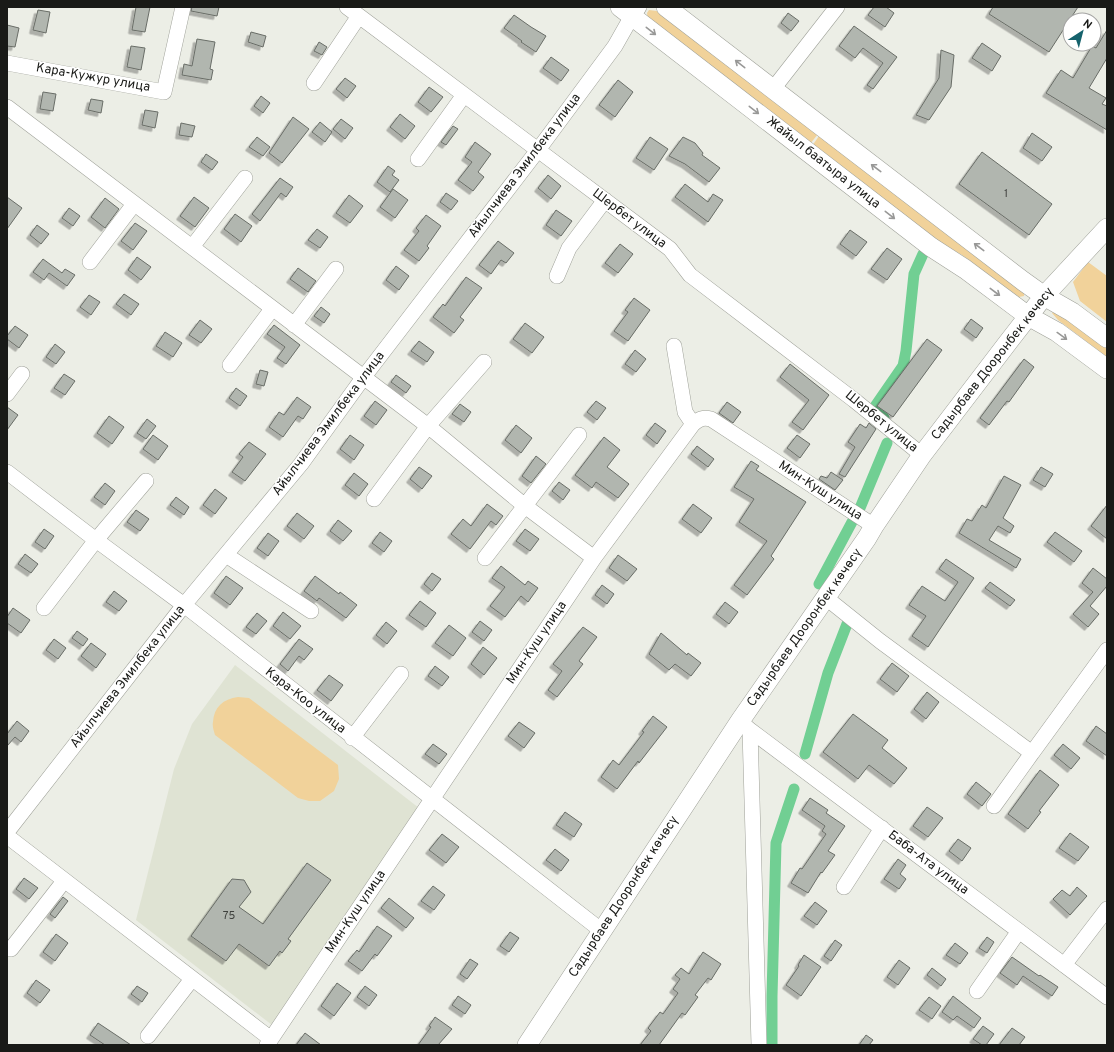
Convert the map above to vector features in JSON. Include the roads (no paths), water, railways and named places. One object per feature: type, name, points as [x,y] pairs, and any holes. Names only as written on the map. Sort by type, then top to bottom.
[{"type":"main road","points":[[666,7],[1044,296],[1072,312],[1107,338]]},
{"type":"main road","name":"Жайыл баатыра улица","points":[[630,10],[931,247],[965,269],[1028,316],[1057,332],[1107,369]]},
{"type":"main road","name":"Садырбаев Дооронбек көчөсү","points":[[527,1045],[602,931],[745,725],[826,597],[922,455],[1044,296],[1107,228]]},
{"type":"street","name":"Кара-Кужур улица","points":[[7,63],[164,92],[183,7]]},
{"type":"street","name":"Шербет улица","points":[[347,7],[670,249],[690,275],[854,400],[922,455]]},
{"type":"street","points":[[773,89],[837,7]]},
{"type":"street","name":"Айылчиева Эмилбека улица","points":[[7,832],[184,606],[301,464],[363,378],[538,150],[615,46],[630,10]]},
{"type":"street","points":[[314,83],[359,16]]},
{"type":"street","points":[[418,159],[464,95]]},
{"type":"street","points":[[7,107],[428,426],[525,506],[594,558]]},
{"type":"street","points":[[192,247],[245,178]]},
{"type":"street","points":[[557,276],[569,248],[605,200]]},
{"type":"street","points":[[90,262],[134,204]]},
{"type":"street","points":[[294,325],[336,268]]},
{"type":"street","points":[[230,365],[272,309]]},
{"type":"street","points":[[674,346],[685,412],[693,424]]},
{"type":"street","points":[[374,499],[428,426],[484,362]]},
{"type":"street","points":[[7,394],[22,374]]},
{"type":"street","name":"Мин-Куш улица","points":[[269,1042],[594,558],[693,424],[699,419],[711,419],[874,526]]},
{"type":"street","points":[[485,558],[579,435]]},
{"type":"street","name":"Кара-Коо улица","points":[[7,472],[184,606],[602,931]]},
{"type":"street","points":[[44,608],[96,540],[146,481]]},
{"type":"street","points":[[226,555],[311,611]]},
{"type":"street","points":[[826,597],[880,641],[1032,752]]},
{"type":"street","points":[[994,806],[1107,650]]},
{"type":"street","points":[[352,738],[401,674]]},
{"type":"street","points":[[745,725],[759,1045]]},
{"type":"street","name":"Баба-Ата улица","points":[[745,725],[1107,997]]},
{"type":"street","points":[[844,887],[882,828]]},
{"type":"street","points":[[7,836],[192,979],[269,1042]]},
{"type":"street","points":[[11,949],[64,880]]},
{"type":"street","points":[[1064,965],[1107,908]]},
{"type":"street","points":[[977,991],[1019,932]]},
{"type":"street","points":[[148,1036],[192,979]]},
{"type":"waterway","points":[[884,418],[874,408],[903,366],[914,274],[923,254]]},
{"type":"waterway","points":[[860,508],[887,443]]},
{"type":"waterway","points":[[819,584],[852,522]]},
{"type":"waterway","points":[[805,754],[828,673],[847,624]]},
{"type":"waterway","points":[[772,1045],[776,843],[794,789]]}]
